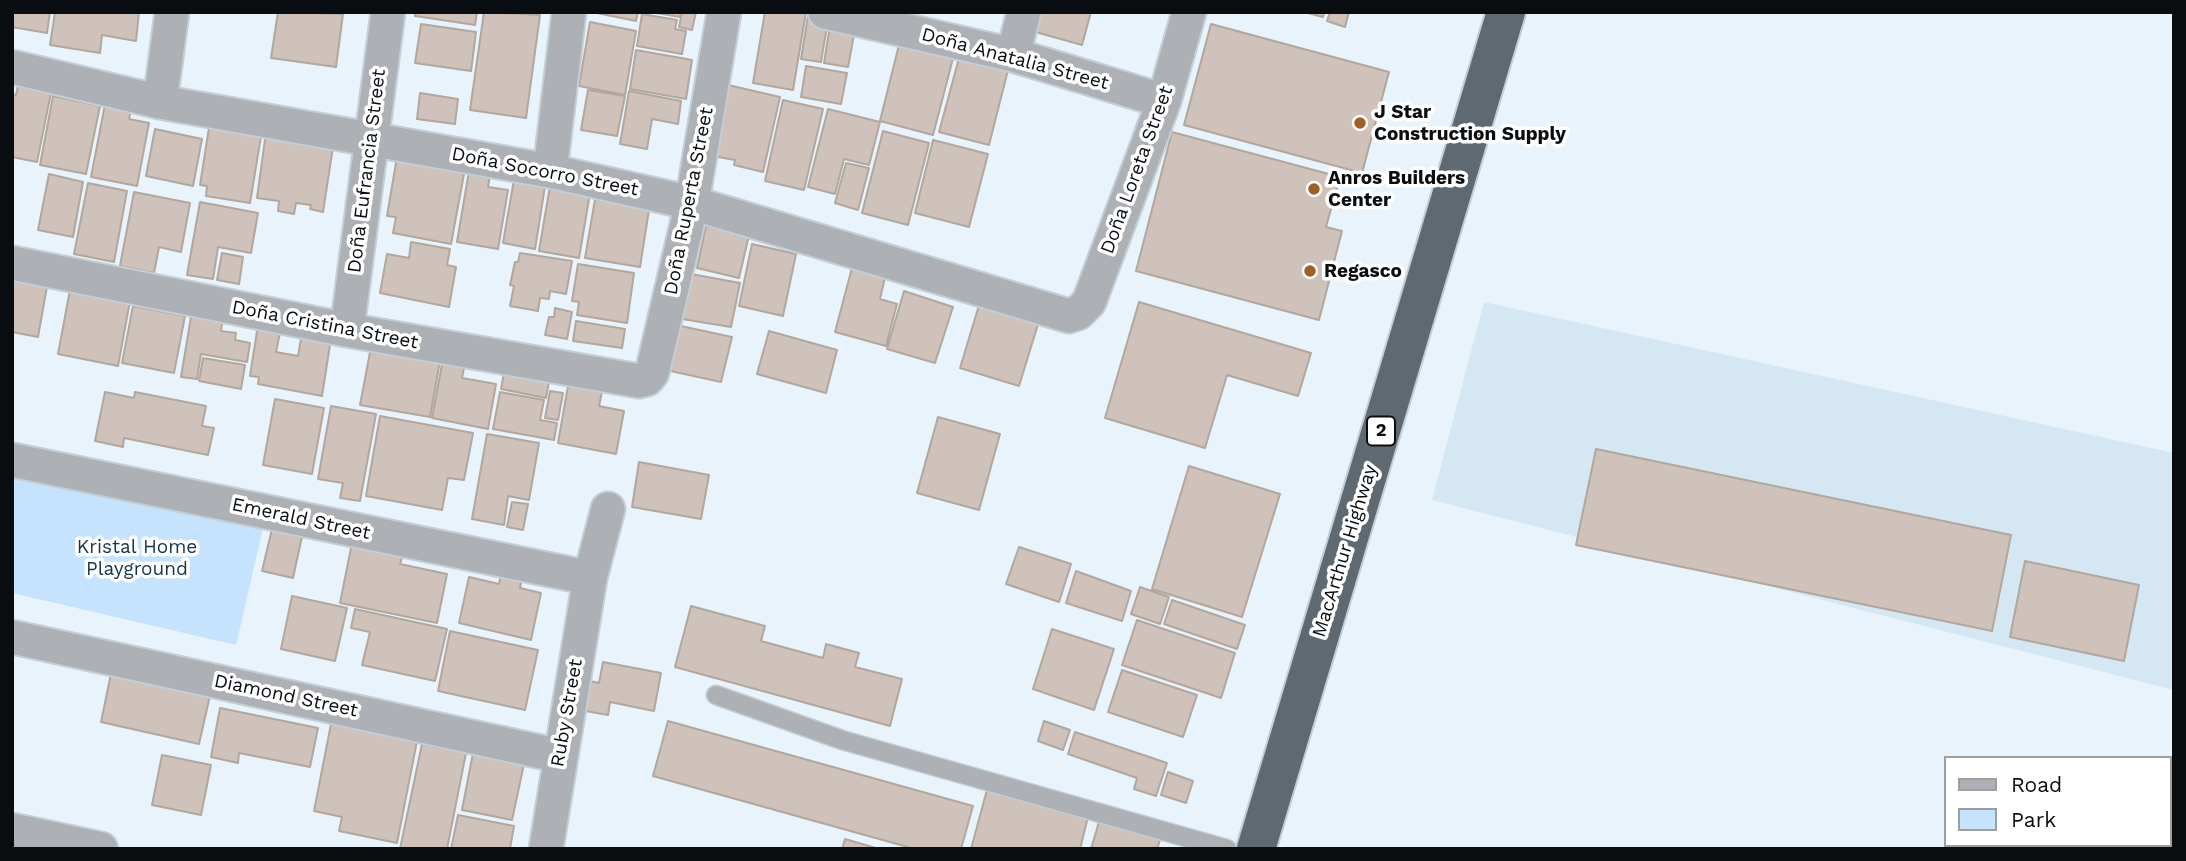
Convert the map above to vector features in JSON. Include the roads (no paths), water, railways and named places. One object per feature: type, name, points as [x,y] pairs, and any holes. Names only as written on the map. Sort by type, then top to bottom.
[{"type":"highway","name":"MacArthur Highway","points":[[1256,849],[1506,12]]},
{"type":"street","points":[[160,102],[172,12]]},
{"type":"street","name":"Doña Eufrancia Street","points":[[347,330],[388,12]]},
{"type":"street","points":[[550,171],[569,12]]},
{"type":"street","name":"Doña Ruperta Street","points":[[639,381],[647,379],[652,373],[692,203],[724,12]]},
{"type":"street","name":"Doña Anatalia Street","points":[[825,12],[877,17],[1164,101]]},
{"type":"street","points":[[1013,55],[1024,12]]},
{"type":"street","name":"Doña Loreta Street","points":[[1069,316],[1078,313],[1089,302],[1164,101],[1189,12]]},
{"type":"street","name":"Doña Socorro Street","points":[[12,67],[160,102],[550,171],[692,203],[1069,316]]},
{"type":"street","name":"Doña Cristina Street","points":[[12,263],[347,330],[639,381]]},
{"type":"street","name":"Emerald Street","points":[[12,460],[590,578]]},
{"type":"street","name":"Ruby Street","points":[[546,849],[590,578],[608,509]]},
{"type":"street","name":"Diamond Street","points":[[12,637],[560,756]]},
{"type":"street","points":[[12,830],[101,849]]},
{"type":"lane","points":[[716,695],[842,740],[1227,849]]},
{"type":"place","name":"J Star Construction Supply","points":[[1360,123]]},
{"type":"place","name":"Anros Builders Center","points":[[1314,189]]},
{"type":"place","name":"Regasco","points":[[1310,271]]},
{"type":"park label","name":"Kristal Home Playground","points":[[137,558]]}]
